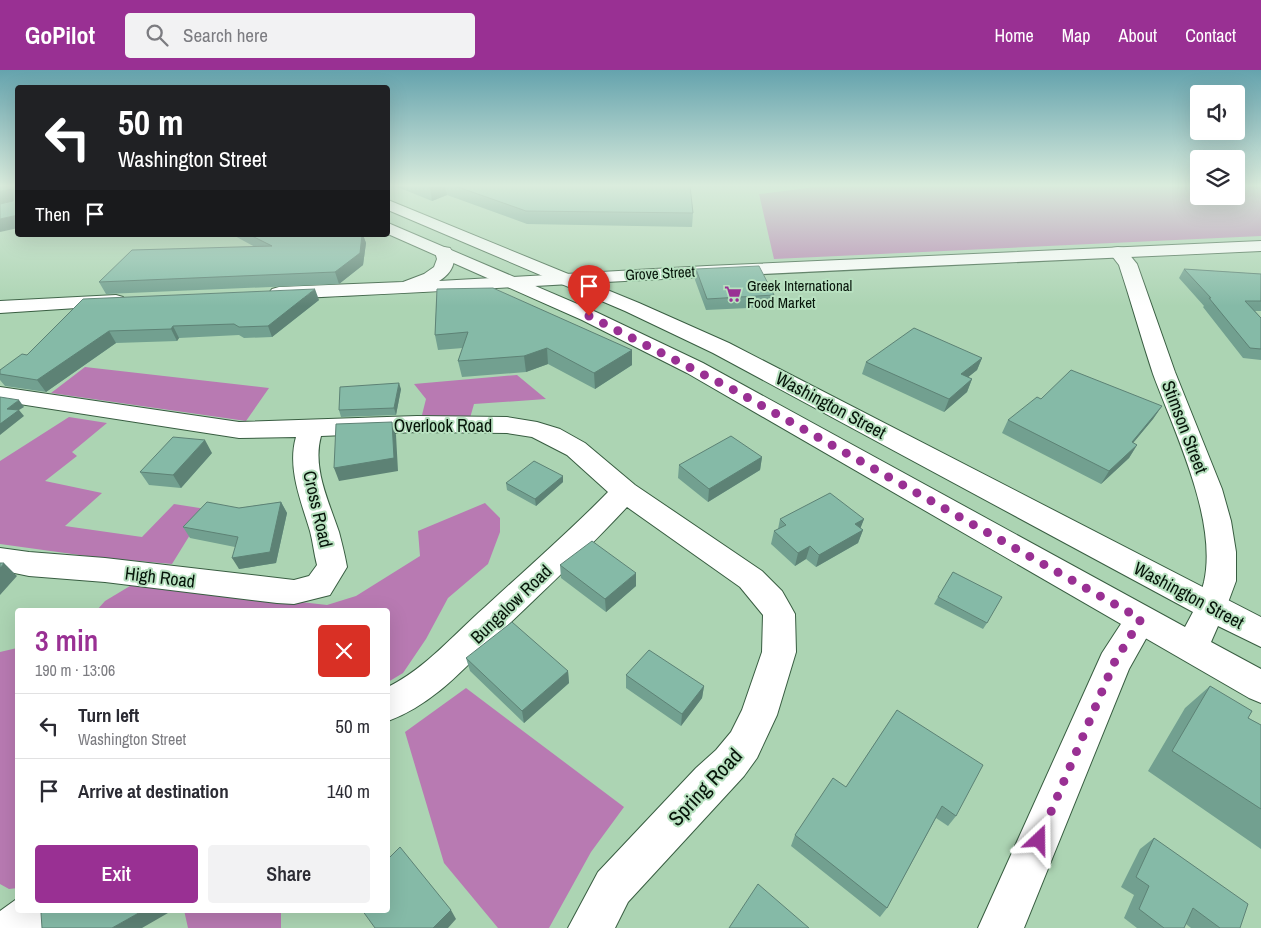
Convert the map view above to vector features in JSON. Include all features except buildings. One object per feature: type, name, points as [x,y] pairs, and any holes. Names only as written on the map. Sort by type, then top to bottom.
[{"type":"main road","name":"Washington Street","points":[[438,226],[632,307],[721,348],[1261,633]]},
{"type":"main road","name":"Washington Street","points":[[390,229],[589,316],[703,372],[1261,687]]},
{"type":"main road","name":"Grove Street","points":[[263,294],[456,286],[562,278],[1261,246]]},
{"type":"main road","points":[[398,288],[420,283],[436,276],[444,267],[446,257],[444,252]]},
{"type":"main road","name":"Stimson Street","points":[[1118,252],[1128,264],[1164,373],[1200,462],[1222,551],[1219,594],[1191,647]]},
{"type":"main road","points":[[0,307],[136,300]]},
{"type":"main road","name":"Overlook Road","points":[[0,394],[218,428],[258,431],[417,424],[506,425],[537,430],[551,435],[576,450],[625,492],[739,569],[772,600]]},
{"type":"main road","name":"Cross Road","points":[[311,429],[305,447],[306,456],[316,511],[323,526],[332,567],[319,586]]},
{"type":"main road","name":"Bungalow Road","points":[[390,704],[437,674],[495,617],[577,542],[625,492]]},
{"type":"main road","name":"High Road","points":[[0,559],[29,564],[105,570],[278,591],[294,592],[319,586]]},
{"type":"main road","points":[[1001,928],[1114,663],[1164,581]]},
{"type":"main road","name":"Spring Road","points":[[591,928],[613,886],[730,763],[744,745],[759,715],[779,652],[779,614],[772,600]]},
{"type":"main road","points":[[14,928],[35,913]]},
{"type":"shaded area","points":[[766,226],[1261,226],[1261,236],[774,259]]},
{"type":"shaded area","points":[[85,367],[269,388],[246,421],[51,393]]},
{"type":"shaded area","points":[[517,375],[546,399],[474,404],[470,418],[421,419],[426,399],[414,384]]},
{"type":"shaded area","points":[[69,417],[107,423],[72,452],[77,456],[45,481],[102,493],[65,526],[142,537],[174,504],[206,509],[172,564],[94,557],[0,544],[0,461]]},
{"type":"shaded area","points":[[485,503],[500,518],[500,532],[488,564],[448,598],[426,639],[403,673],[390,681],[390,608],[99,608],[105,601],[135,583],[327,605],[356,596],[420,556],[418,531]]},
{"type":"shaded area","points":[[15,648],[15,888],[9,889],[0,884],[0,652]]},
{"type":"shaded area","points":[[466,688],[624,807],[591,852],[549,928],[498,928],[444,863],[405,732]]},
{"type":"shaded area","points":[[185,913],[281,913],[281,928],[188,928]]},
{"type":"place","name":"Greek International Food Market","points":[[733,294]]},
{"type":"route","points":[[589,316],[695,368],[1141,619],[1122,647],[1114,663],[1039,840]]}]
